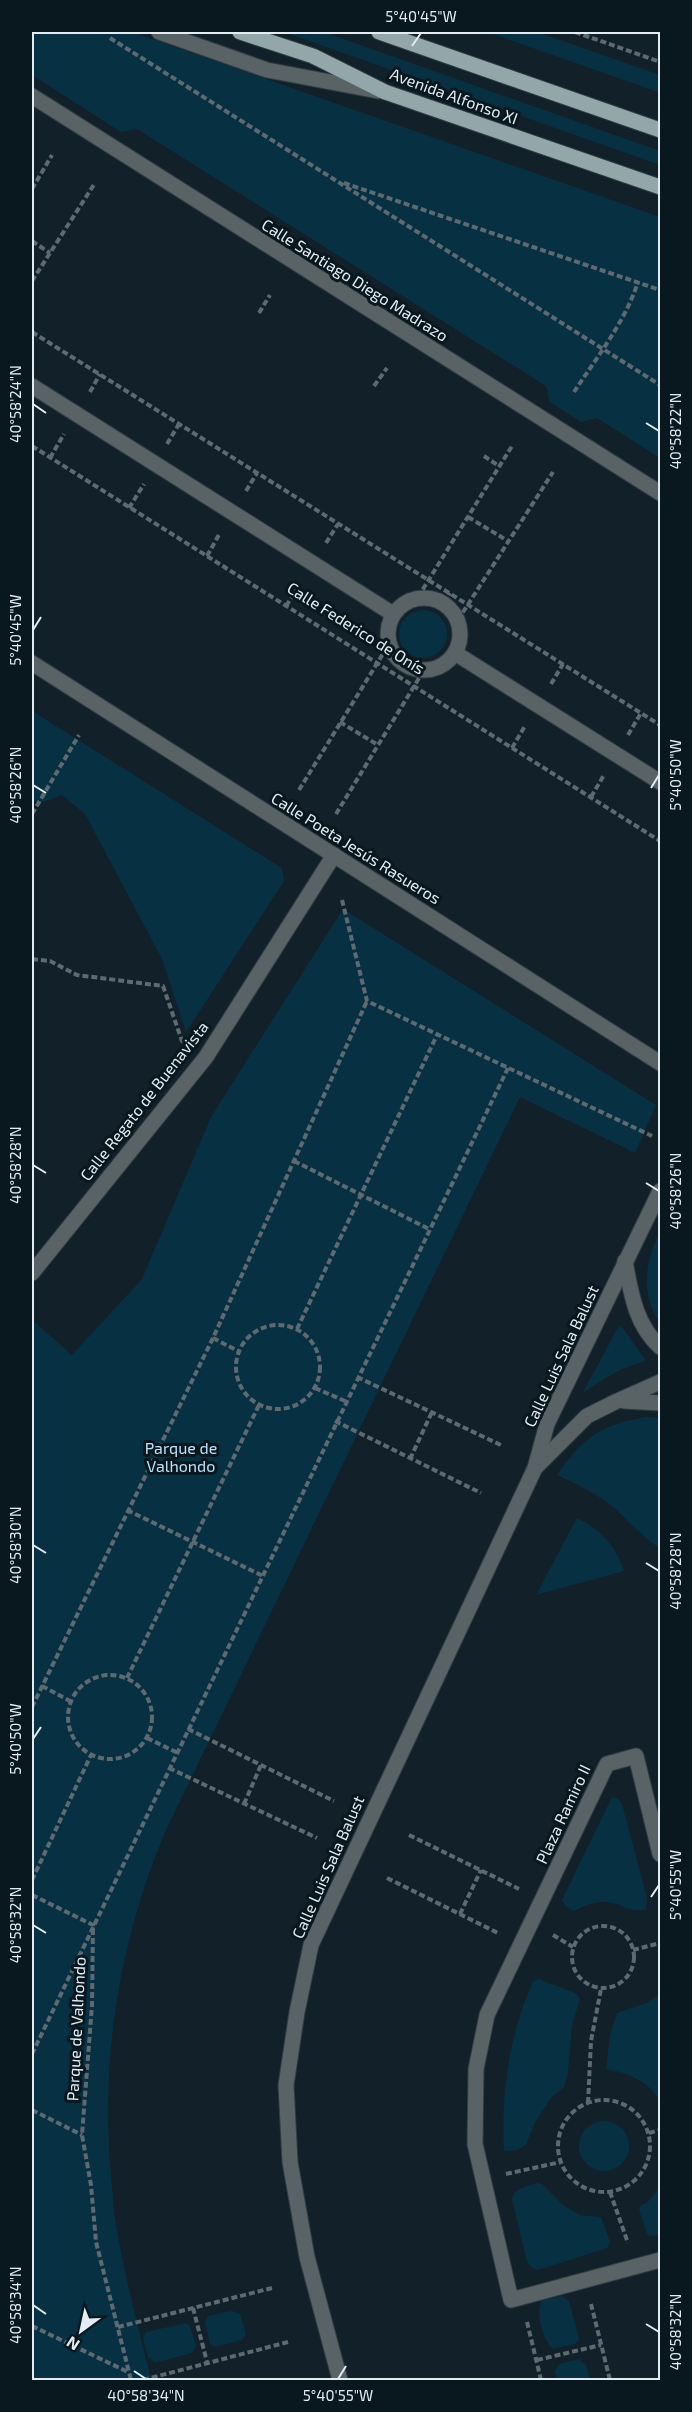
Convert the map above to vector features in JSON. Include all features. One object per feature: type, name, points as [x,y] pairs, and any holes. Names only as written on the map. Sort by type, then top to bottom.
[{"type":"main road","name":"Avenida Alfonso XI","points":[[240,32],[313,56],[385,92],[660,187]]},
{"type":"main road","points":[[379,32],[660,130]]},
{"type":"street","points":[[159,32],[267,70],[385,92]]},
{"type":"street","name":"Calle Santiago Diego Madrazo","points":[[32,96],[660,494]]},
{"type":"street","name":"Calle Federico de Onís","points":[[32,386],[393,615]]},
{"type":"street","points":[[418,597],[447,598],[458,620],[460,637],[455,653],[660,782]]},
{"type":"street","name":"Calle Federico de Onís","points":[[418,597],[408,600],[388,623],[389,644],[401,670],[424,670],[441,666],[455,653]]},
{"type":"street","name":"Calle Poeta Jesús Rasueros","points":[[32,663],[660,1063]]},
{"type":"street","name":"Calle Regato de Buenavista","points":[[32,1273],[206,1057],[334,855]]},
{"type":"street","name":"Calle Luis Sala Balust","points":[[340,2380],[307,2257],[290,2162],[286,2085],[297,2012],[311,1945],[535,1468],[547,1424],[660,1191]]},
{"type":"street","points":[[625,1261],[633,1306],[653,1341],[660,1347]]},
{"type":"street","name":"Calle Luis Sala Balust","points":[[535,1468],[587,1416],[660,1382]]},
{"type":"street","name":"Calle Luis Sala Balust","points":[[615,1402],[660,1403]]},
{"type":"street","name":"Plaza Ramiro II","points":[[520,2298],[511,2300],[475,2144],[476,2069],[487,2014],[607,1764],[636,1756],[660,1854]]},
{"type":"street","points":[[520,2298],[660,2260]]},
{"type":"path","points":[[575,32],[660,62]]},
{"type":"path","points":[[110,38],[660,385]]},
{"type":"path","points":[[32,189],[52,155]]},
{"type":"path","points":[[337,181],[660,290]]},
{"type":"path","points":[[32,281],[95,183]]},
{"type":"path","points":[[32,241],[50,253]]},
{"type":"path","points":[[574,392],[633,298],[638,282]]},
{"type":"path","points":[[259,313],[270,295]]},
{"type":"path","points":[[32,332],[429,580],[447,598],[468,604],[660,725]]},
{"type":"path","points":[[374,386],[387,368]]},
{"type":"path","name":"Calle Federico de Onís","points":[[32,446],[377,663],[401,670],[414,686],[660,841]]},
{"type":"path","points":[[418,597],[512,446]]},
{"type":"path","points":[[484,456],[499,466]]},
{"type":"path","points":[[458,620],[553,472]]},
{"type":"path","points":[[468,517],[508,541]]},
{"type":"path","points":[[299,790],[389,644]]},
{"type":"path","points":[[336,814],[424,670]]},
{"type":"path","points":[[340,722],[378,745]]},
{"type":"path","points":[[32,814],[79,735]]},
{"type":"path","points":[[32,1707],[213,1338],[367,1001],[342,900]]},
{"type":"path","points":[[32,959],[50,961],[77,975],[163,986],[182,1041],[187,1043]]},
{"type":"path","points":[[367,1001],[652,1136]]},
{"type":"path","points":[[297,1329],[438,1034]]},
{"type":"path","name":"Parque de Valhondo","points":[[32,2054],[263,1576],[335,1421],[508,1068]]},
{"type":"path","points":[[294,1161],[429,1229]]},
{"type":"path","points":[[280,1324],[297,1329],[314,1344],[320,1366],[315,1388],[300,1403],[280,1409],[259,1405],[243,1392],[236,1373],[238,1351],[247,1338],[262,1327],[280,1324]]},
{"type":"path","points":[[213,1338],[238,1351]]},
{"type":"path","points":[[357,1377],[502,1446]]},
{"type":"path","points":[[315,1388],[345,1401]]},
{"type":"path","points":[[127,1678],[259,1405]]},
{"type":"path","points":[[410,1459],[432,1412]]},
{"type":"path","points":[[335,1421],[481,1493]]},
{"type":"path","points":[[127,1510],[263,1576]]},
{"type":"path","points":[[110,1674],[127,1678],[145,1693],[153,1715],[147,1738],[132,1753],[112,1760],[91,1755],[75,1741],[67,1721],[70,1701],[79,1687],[93,1677],[110,1674]]},
{"type":"path","points":[[42,1686],[70,1701]]},
{"type":"path","points":[[188,1730],[334,1802]]},
{"type":"path","points":[[147,1738],[178,1753]]},
{"type":"path","points":[[32,1880],[91,1755]]},
{"type":"path","points":[[244,1804],[261,1765]]},
{"type":"path","points":[[169,1768],[316,1838]]},
{"type":"path","points":[[409,1835],[542,1900]]},
{"type":"path","points":[[460,1914],[480,1870]]},
{"type":"path","points":[[387,1878],[520,1943]]},
{"type":"path","points":[[32,1895],[93,1925]]},
{"type":"path","name":"Parque de Valhondo","points":[[93,1925],[92,2005],[82,2135],[92,2185],[96,2242],[131,2380]]},
{"type":"path","points":[[604,1926],[623,1933],[633,1950],[634,1965],[627,1977],[615,1986],[601,1989],[583,1982],[573,1966],[573,1947],[585,1931],[604,1926]]},
{"type":"path","points":[[633,1950],[660,1943]]},
{"type":"path","points":[[588,2103],[591,2041],[601,1989]]},
{"type":"path","points":[[606,2100],[625,2105],[640,2116],[649,2133],[650,2153],[643,2171],[629,2185],[610,2192],[589,2190],[572,2179],[561,2162],[558,2144],[562,2126],[573,2112],[588,2103],[606,2100]]},
{"type":"path","name":"Parque de Valhondo","points":[[32,2110],[82,2135]]},
{"type":"path","points":[[649,2133],[660,2130]]},
{"type":"path","points":[[483,2179],[561,2162]]},
{"type":"path","points":[[610,2192],[637,2266]]},
{"type":"path","points":[[585,2280],[610,2380]]},
{"type":"path","points":[[118,2327],[272,2288]]},
{"type":"path","points":[[520,2298],[542,2380]]},
{"type":"path","points":[[193,2308],[207,2362]]},
{"type":"path","points":[[32,2326],[128,2372]]},
{"type":"path","points":[[143,2380],[288,2342]]},
{"type":"path","points":[[537,2360],[601,2345]]},
{"type":"green space","points":[[32,32],[132,32],[660,217],[660,458],[597,418],[581,422],[550,402],[546,386],[137,129],[121,132],[32,75]]},
{"type":"green space","points":[[284,32],[324,32],[660,151],[660,165]]},
{"type":"green space","points":[[487,32],[537,32],[660,75],[660,90],[658,92]]},
{"type":"green space","points":[[423,610],[440,617],[447,634],[440,651],[423,658],[406,651],[399,634],[406,617]]},
{"type":"green space","points":[[32,711],[282,868],[284,881],[186,1032],[162,959],[85,814],[62,795],[37,804],[32,797]]},
{"type":"green space","name":"Parque de Valhondo","points":[[343,909],[656,1105],[635,1153],[520,1097],[166,1830],[136,1913],[125,1956],[111,2043],[108,2131],[116,2225],[151,2380],[32,2380],[32,1320],[72,1355],[142,1279],[211,1117]]},
{"type":"green space","points":[[660,1231],[660,1323],[649,1301],[647,1278],[651,1254]]},
{"type":"green space","points":[[620,1324],[646,1361],[612,1374],[582,1394]]},
{"type":"green space","points":[[646,1417],[660,1418],[660,1548],[604,1500],[557,1475],[575,1451],[594,1435],[617,1424]]},
{"type":"green space","points":[[577,1518],[593,1527],[606,1539],[617,1554],[624,1571],[536,1595]]},
{"type":"green space","points":[[612,1797],[618,1799],[622,1804],[647,1898],[646,1909],[636,1910],[603,1902],[590,1904],[574,1911],[566,1907],[562,1900]]},
{"type":"green space","points":[[539,1979],[575,1993],[580,1998],[572,2026],[568,2073],[564,2087],[551,2098],[535,2122],[526,2145],[517,2150],[504,2151],[504,2107],[512,2043],[533,1981]]},
{"type":"green space","points":[[660,1994],[660,2102],[651,2089],[637,2079],[606,2069],[610,2035],[617,2013],[646,2003]]},
{"type":"green space","points":[[604,2121],[618,2125],[625,2132],[629,2146],[625,2160],[618,2167],[604,2171],[590,2167],[583,2160],[579,2146],[583,2132],[590,2125]]},
{"type":"green space","points":[[537,2183],[542,2184],[563,2205],[580,2215],[601,2217],[610,2242],[607,2248],[538,2270],[532,2268],[527,2262],[512,2199],[518,2190]]},
{"type":"green space","points":[[660,2187],[660,2235],[648,2236],[639,2210],[641,2205],[647,2203]]},
{"type":"green space","points":[[562,2296],[569,2301],[579,2339],[575,2344],[553,2349],[541,2326],[540,2305],[542,2300]]},
{"type":"green space","points":[[232,2311],[240,2314],[246,2334],[242,2340],[215,2347],[210,2344],[205,2322],[208,2316]]},
{"type":"green space","points":[[186,2323],[190,2326],[196,2346],[192,2353],[155,2363],[148,2357],[143,2338],[146,2332]]},
{"type":"green space","points":[[579,2359],[586,2365],[590,2380],[557,2380],[555,2371],[559,2364]]}]
